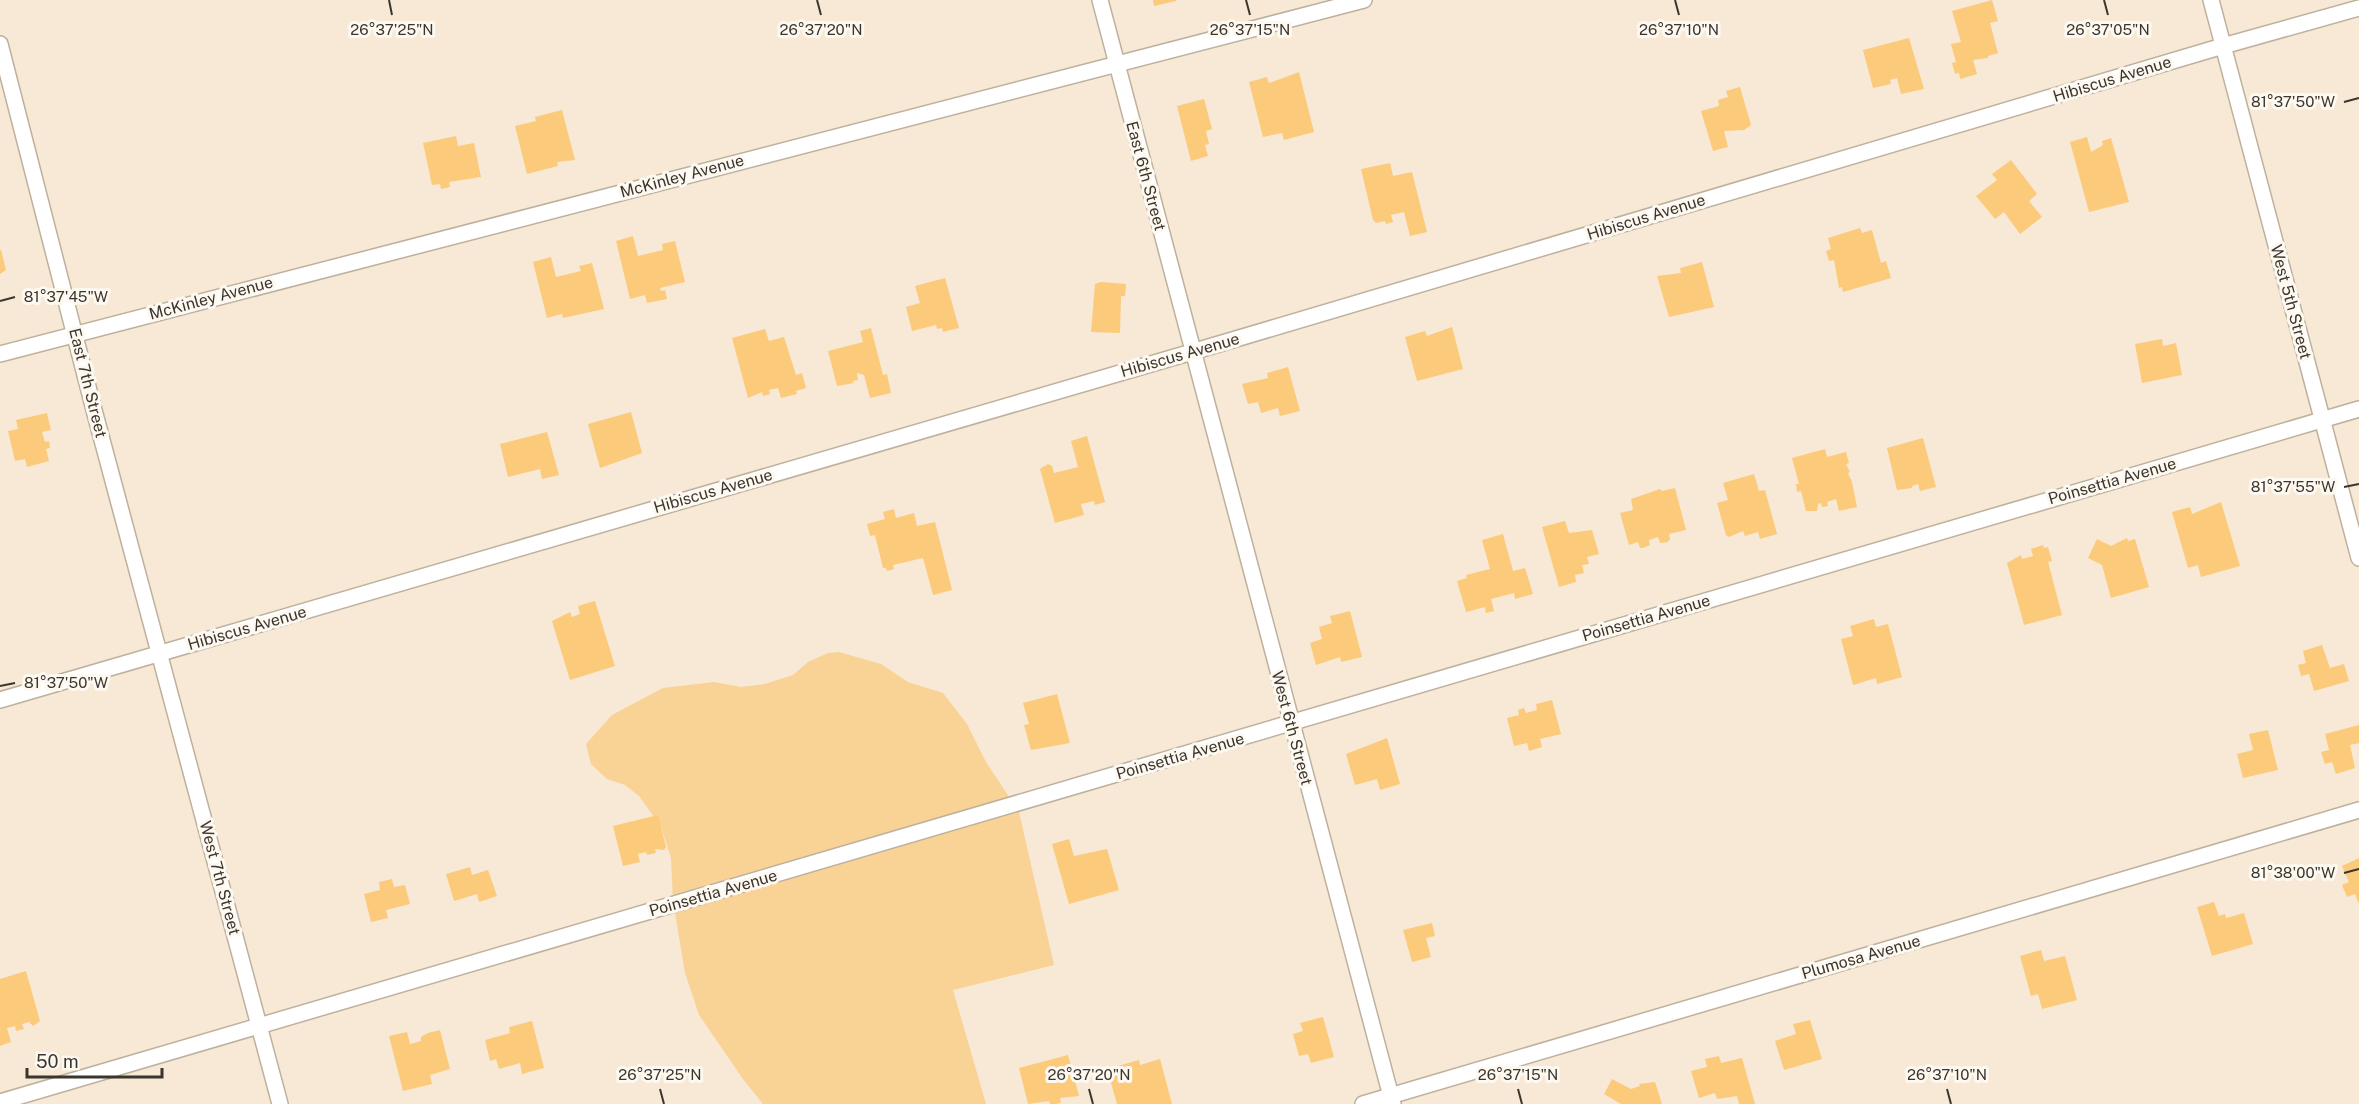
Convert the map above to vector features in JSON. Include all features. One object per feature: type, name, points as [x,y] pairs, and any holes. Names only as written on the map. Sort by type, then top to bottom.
[{"type":"street","name":"East 6th Street","points":[[1100,0],[1192,352]]},
{"type":"street","name":"McKinley Avenue","points":[[0,354],[1364,0]]},
{"type":"street","name":"West 5th Street","points":[[2211,0],[2359,558]]},
{"type":"street","name":"Hibiscus Avenue","points":[[0,700],[1192,352],[2223,46],[2359,8]]},
{"type":"street","name":"East 7th Street","points":[[0,44],[75,335],[161,653]]},
{"type":"street","name":"West 6th Street","points":[[1192,352],[1392,1099]]},
{"type":"street","name":"Poinsettia Avenue","points":[[0,1102],[2359,409]]},
{"type":"street","name":"West 7th Street","points":[[161,653],[280,1104]]},
{"type":"street","name":"Plumosa Avenue","points":[[1363,1104],[1392,1099],[2359,810]]},
{"type":"shaded area","points":[[839,652],[881,664],[908,682],[943,693],[967,724],[986,762],[1019,812],[1054,965],[953,990],[986,1104],[763,1104],[699,1015],[685,973],[673,901],[671,858],[661,827],[639,796],[625,785],[607,779],[591,764],[586,744],[612,715],[663,688],[714,682],[741,687],[765,684],[793,675],[808,662],[828,653]]},
{"type":"building","points":[[1153,0],[1176,0],[1176,1],[1154,6]]},
{"type":"building","points":[[1992,0],[1998,21],[1990,23],[1998,53],[1988,58],[1973,60],[1977,74],[1960,79],[1959,73],[1955,74],[1952,63],[1956,62],[1951,44],[1961,42],[1952,11]]},
{"type":"building","points":[[1909,38],[1924,89],[1901,94],[1897,78],[1890,80],[1891,84],[1873,88],[1863,50]]},
{"type":"building","points":[[1299,72],[1314,132],[1284,140],[1282,133],[1263,137],[1249,82],[1267,77],[1269,83]]},
{"type":"building","points":[[1740,87],[1751,125],[1744,130],[1724,131],[1728,147],[1713,151],[1701,111],[1719,106],[1718,100],[1728,97],[1726,91]]},
{"type":"building","points":[[1204,99],[1212,129],[1206,131],[1209,144],[1205,145],[1208,156],[1191,161],[1177,106]]},
{"type":"building","points":[[562,110],[575,160],[557,162],[558,166],[527,174],[515,126],[536,121],[535,117]]},
{"type":"building","points":[[456,136],[458,146],[474,143],[481,177],[449,182],[450,187],[441,189],[440,184],[432,185],[423,143]]},
{"type":"building","points":[[2087,137],[2091,152],[2103,145],[2102,141],[2111,138],[2129,202],[2089,212],[2070,142]]},
{"type":"building","points":[[2011,160],[2037,194],[2029,201],[2042,217],[2020,234],[2004,212],[1995,219],[1976,196],[1997,180],[1992,174]]},
{"type":"building","points":[[1390,163],[1393,176],[1412,172],[1427,232],[1410,236],[1404,212],[1391,215],[1393,222],[1386,224],[1385,221],[1376,223],[1373,220],[1361,169]]},
{"type":"building","points":[[1860,228],[1862,233],[1872,230],[1881,263],[1886,261],[1891,278],[1843,292],[1842,287],[1839,288],[1834,260],[1829,261],[1826,251],[1831,249],[1828,238]]},
{"type":"building","points":[[633,236],[638,256],[663,250],[662,244],[675,241],[685,282],[660,288],[661,291],[665,290],[667,299],[647,303],[645,295],[630,299],[616,241]]},
{"type":"building","points":[[0,250],[6,270],[0,274]]},
{"type":"building","points":[[551,257],[556,277],[581,271],[579,266],[592,263],[604,309],[563,318],[562,314],[547,318],[533,262]]},
{"type":"building","points":[[1702,262],[1714,307],[1669,317],[1657,276],[1681,273],[1680,268]]},
{"type":"building","points":[[945,278],[959,328],[943,332],[942,328],[937,329],[936,325],[912,331],[906,307],[920,303],[915,286]]},
{"type":"building","points":[[1101,282],[1126,284],[1125,296],[1121,296],[1120,333],[1091,332],[1095,284]]},
{"type":"building","points":[[1452,327],[1463,369],[1417,381],[1405,337],[1425,331],[1427,336]]},
{"type":"building","points":[[871,328],[883,375],[887,374],[891,393],[870,398],[864,375],[857,373],[858,380],[853,381],[854,383],[837,386],[828,351],[863,342],[860,331]]},
{"type":"building","points":[[765,329],[769,341],[784,337],[796,375],[802,373],[806,388],[796,391],[797,394],[781,398],[778,388],[769,390],[770,394],[763,396],[762,392],[748,398],[732,338]]},
{"type":"building","points":[[2162,339],[2163,346],[2176,343],[2182,375],[2142,383],[2135,344]]},
{"type":"building","points":[[1288,367],[1300,411],[1280,416],[1278,408],[1261,413],[1258,402],[1248,404],[1242,384],[1268,378],[1267,373]]},
{"type":"building","points":[[631,412],[642,453],[600,468],[588,424]]},
{"type":"building","points":[[47,413],[51,430],[42,432],[45,442],[49,441],[50,448],[46,449],[49,461],[27,467],[25,459],[15,461],[8,431],[18,429],[16,420]]},
{"type":"building","points":[[547,432],[559,475],[542,479],[540,469],[508,477],[500,444]]},
{"type":"building","points":[[1087,436],[1105,502],[1095,505],[1094,501],[1081,504],[1084,515],[1055,523],[1040,469],[1048,464],[1052,466],[1054,473],[1078,467],[1071,441]]},
{"type":"building","points":[[1923,438],[1936,487],[1920,491],[1918,484],[1912,488],[1897,490],[1887,448]]},
{"type":"building","points":[[1825,449],[1827,457],[1846,452],[1849,463],[1846,464],[1850,472],[1848,473],[1857,507],[1839,511],[1836,499],[1827,502],[1828,506],[1822,507],[1821,503],[1818,504],[1817,511],[1806,511],[1801,491],[1797,492],[1796,484],[1799,484],[1792,458]]},
{"type":"building","points":[[1754,474],[1759,491],[1765,490],[1777,534],[1760,539],[1758,532],[1745,536],[1743,531],[1729,537],[1726,535],[1717,503],[1728,500],[1723,483]]},
{"type":"building","points":[[1675,488],[1686,530],[1669,534],[1670,540],[1667,542],[1660,543],[1658,537],[1649,540],[1650,545],[1643,548],[1640,548],[1638,542],[1629,545],[1620,513],[1633,510],[1631,499],[1660,489],[1662,491]]},
{"type":"building","points":[[2221,502],[2240,566],[2201,577],[2198,565],[2188,568],[2172,512],[2190,507],[2192,514]]},
{"type":"building","points":[[894,509],[896,518],[914,513],[917,526],[935,522],[952,590],[933,595],[923,558],[893,565],[894,569],[887,571],[883,568],[875,535],[870,536],[867,524],[885,519],[883,512]]},
{"type":"building","points":[[1565,521],[1569,533],[1592,530],[1599,554],[1587,557],[1589,564],[1582,565],[1584,573],[1575,575],[1576,582],[1559,587],[1542,527]]},
{"type":"building","points":[[1503,534],[1513,571],[1525,568],[1533,594],[1515,599],[1514,593],[1491,599],[1494,611],[1486,613],[1485,607],[1466,612],[1457,581],[1467,578],[1466,575],[1490,569],[1482,540]]},
{"type":"building","points":[[2127,538],[2128,541],[2135,539],[2149,587],[2111,598],[2102,565],[2088,558],[2097,539],[2111,546]]},
{"type":"building","points":[[2043,545],[2044,548],[2048,547],[2052,561],[2048,562],[2062,615],[2024,625],[2007,563],[2021,555],[2022,559],[2033,556],[2031,549]]},
{"type":"building","points":[[595,601],[615,666],[570,680],[552,621],[570,612],[572,617],[580,614],[578,606]]},
{"type":"building","points":[[1350,611],[1362,657],[1341,662],[1340,657],[1316,665],[1310,643],[1322,639],[1319,627],[1332,623],[1330,616]]},
{"type":"building","points":[[1874,619],[1876,627],[1888,624],[1902,677],[1877,684],[1876,678],[1853,685],[1841,639],[1853,636],[1850,626]]},
{"type":"building","points":[[2322,645],[2330,668],[2344,664],[2349,681],[2314,691],[2309,674],[2301,676],[2298,665],[2306,663],[2303,651]]},
{"type":"building","points":[[1057,694],[1070,743],[1031,750],[1024,725],[1029,724],[1023,703]]},
{"type":"building","points":[[1552,700],[1561,734],[1540,739],[1542,747],[1529,751],[1527,743],[1514,746],[1507,718],[1519,715],[1518,710],[1524,708],[1526,713],[1537,710],[1536,704]]},
{"type":"building","points":[[2359,725],[2359,743],[2350,745],[2355,768],[2336,774],[2332,762],[2325,764],[2321,752],[2329,750],[2325,734]]},
{"type":"building","points":[[2268,730],[2278,770],[2243,778],[2237,754],[2253,750],[2249,734]]},
{"type":"building","points":[[1387,738],[1400,784],[1380,790],[1377,779],[1355,785],[1346,754]]},
{"type":"building","points":[[658,815],[666,847],[664,850],[655,849],[656,853],[647,855],[646,852],[638,854],[640,862],[623,866],[613,826]]},
{"type":"building","points":[[1069,839],[1074,856],[1107,849],[1119,890],[1069,904],[1052,844]]},
{"type":"building","points":[[2359,858],[2359,904],[2355,894],[2347,897],[2342,885],[2349,882],[2342,866]]},
{"type":"building","points":[[470,867],[472,875],[488,870],[497,896],[479,902],[477,894],[454,901],[446,874]]},
{"type":"building","points":[[392,879],[394,887],[405,885],[410,904],[386,910],[388,918],[371,922],[364,894],[380,890],[379,882]]},
{"type":"building","points":[[2214,902],[2219,916],[2225,914],[2226,918],[2244,913],[2253,944],[2212,956],[2197,907]]},
{"type":"building","points":[[1432,923],[1435,936],[1426,938],[1431,957],[1412,962],[1403,930]]},
{"type":"building","points":[[2041,950],[2044,961],[2065,956],[2077,1000],[2042,1009],[2038,994],[2031,996],[2020,956]]},
{"type":"building","points":[[26,971],[40,1021],[33,1026],[29,1022],[22,1024],[24,1029],[16,1031],[15,1026],[7,1028],[11,1042],[0,1046],[0,979]]},
{"type":"building","points":[[1323,1017],[1334,1057],[1311,1063],[1308,1054],[1299,1056],[1293,1034],[1303,1031],[1300,1023]]},
{"type":"building","points":[[1810,1020],[1822,1059],[1784,1070],[1775,1041],[1796,1034],[1793,1024]]},
{"type":"building","points":[[532,1021],[544,1068],[522,1074],[520,1063],[499,1069],[496,1059],[490,1061],[485,1040],[510,1033],[509,1027]]},
{"type":"building","points":[[440,1030],[450,1069],[430,1075],[432,1084],[403,1091],[389,1036],[407,1032],[410,1044],[421,1041],[421,1037],[428,1033]]},
{"type":"building","points":[[1068,1055],[1079,1096],[1060,1098],[1061,1103],[1056,1104],[1050,1104],[1049,1101],[1028,1104],[1019,1068]]},
{"type":"building","points":[[1719,1056],[1721,1063],[1742,1058],[1755,1104],[1739,1104],[1737,1096],[1717,1099],[1715,1093],[1699,1098],[1691,1071],[1707,1067],[1705,1059]]},
{"type":"building","points":[[1160,1059],[1172,1104],[1117,1104],[1107,1069],[1139,1060],[1140,1065]]},
{"type":"building","points":[[1612,1079],[1631,1089],[1640,1086],[1639,1084],[1655,1082],[1662,1104],[1621,1104],[1604,1094]]}]
